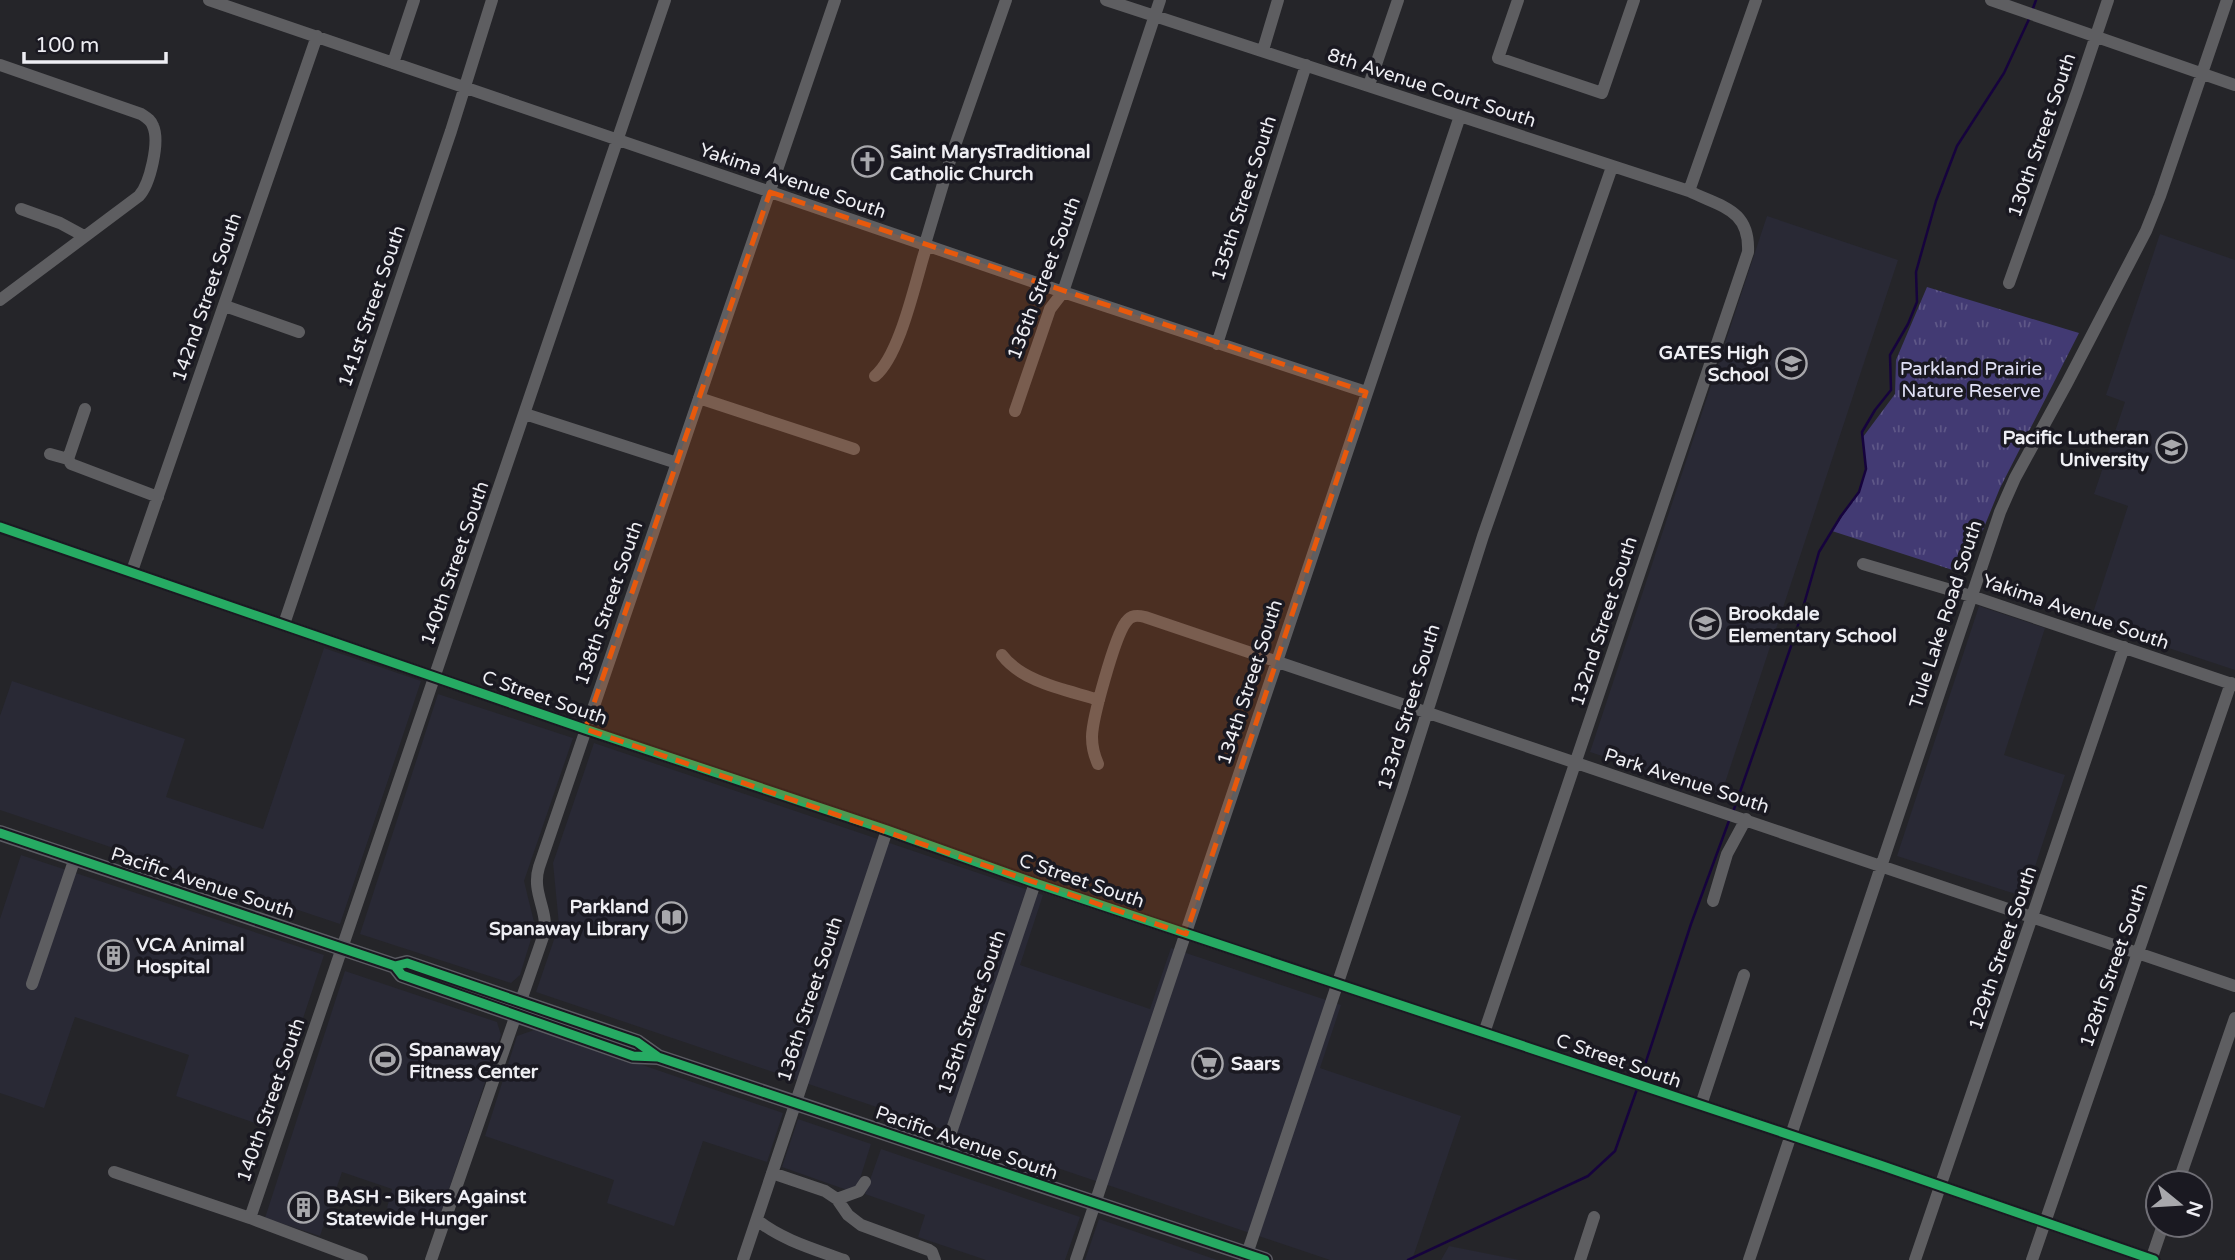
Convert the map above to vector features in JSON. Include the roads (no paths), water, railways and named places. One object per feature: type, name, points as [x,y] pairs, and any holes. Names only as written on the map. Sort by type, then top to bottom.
[{"type":"main road","name":"Pacific Avenue South","points":[[0,833],[395,966],[402,975],[637,1042],[658,1057],[1095,1203],[1246,1257],[1265,1260]]},
{"type":"street","name":"Yakima Avenue South","points":[[209,0],[616,141],[1366,392]]},
{"type":"street","points":[[393,63],[414,0]]},
{"type":"street","name":"141st Street South","points":[[284,624],[492,0]]},
{"type":"street","name":"140th Street South","points":[[250,1218],[665,0]]},
{"type":"street","name":"138th Street South","points":[[431,1260],[545,927],[536,887],[537,874],[835,0]]},
{"type":"street","points":[[875,376],[888,362],[925,251],[952,154],[1006,0]]},
{"type":"street","name":"8th Avenue Court South","points":[[1106,0],[1689,191],[1728,210],[1741,220]]},
{"type":"street","name":"136th Street South","points":[[1015,411],[1050,309],[1063,292],[1160,0]]},
{"type":"street","points":[[1263,50],[1278,0]]},
{"type":"street","points":[[1368,85],[1398,0]]},
{"type":"street","points":[[1518,0],[1498,58],[1602,93],[1634,0]]},
{"type":"street","points":[[1689,191],[1756,0]]},
{"type":"street","points":[[1991,0],[2235,85]]},
{"type":"street","name":"130th Street South","points":[[2009,283],[2108,0]]},
{"type":"street","name":"Tule Lake Road South","points":[[1749,1260],[2000,512],[2015,478],[2146,231],[2227,0]]},
{"type":"street","name":"142nd Street South","points":[[132,571],[317,36]]},
{"type":"street","points":[[0,65],[148,118],[154,128],[155,144],[148,182],[139,196],[0,300]]},
{"type":"street","name":"135th Street South","points":[[1217,344],[1306,65]]},
{"type":"street","name":"134th Street South","points":[[1076,1260],[1460,116]]},
{"type":"street","name":"133rd Street South","points":[[1246,1257],[1402,791],[1509,457],[1612,167]]},
{"type":"street","points":[[21,209],[60,223],[84,236]]},
{"type":"street","name":"132nd Street South","points":[[1484,1033],[1748,252],[1748,237],[1741,220]]},
{"type":"street","points":[[225,306],[299,332]]},
{"type":"street","points":[[699,398],[854,449]]},
{"type":"street","points":[[68,459],[85,409]]},
{"type":"street","points":[[526,414],[677,463]]},
{"type":"street","points":[[50,454],[158,497]]},
{"type":"street","name":"C Street South","points":[[0,527],[1035,883],[1790,1135],[2152,1260]]},
{"type":"street","name":"Yakima Avenue South","points":[[1863,564],[1971,596],[2233,684]]},
{"type":"street","name":"Park Avenue South","points":[[1100,700],[1119,634],[1127,620],[1133,616],[1145,617],[2235,986]]},
{"type":"street","name":"129th Street South","points":[[1915,1260],[2124,647]]},
{"type":"street","points":[[1002,655],[1025,674],[1100,700],[1092,735],[1098,764]]},
{"type":"street","name":"128th Street South","points":[[2032,1260],[2233,684]]},
{"type":"street","points":[[1713,901],[1727,855],[1746,820]]},
{"type":"street","name":"136th Street South","points":[[743,1260],[887,830]]},
{"type":"street","points":[[32,985],[75,858]]},
{"type":"street","name":"135th Street South","points":[[944,1153],[1035,883]]},
{"type":"street","points":[[1701,1105],[1744,975]]},
{"type":"street","points":[[2183,1169],[2235,1018]]},
{"type":"street","points":[[114,1172],[250,1218],[362,1260]]},
{"type":"street","points":[[772,1172],[825,1191],[837,1199],[848,1215],[861,1225],[929,1250],[935,1260]]},
{"type":"street","points":[[837,1199],[859,1191],[865,1182]]},
{"type":"street","points":[[1580,1260],[1594,1217]]},
{"type":"street","points":[[757,1220],[770,1231],[844,1260]]},
{"type":"street","points":[[2152,1260],[2159,1239]]},
{"type":"waterway","points":[[2032,11],[2036,0]]},
{"type":"waterway","points":[[1733,812],[1796,632],[1819,552],[1859,492],[1866,469],[1862,432],[1891,390],[1890,355],[1917,302],[1916,272],[1936,201],[1957,146],[2004,73],[2030,17]]},
{"type":"waterway","points":[[1640,1080],[1691,924],[1730,818]]},
{"type":"waterway","points":[[1408,1260],[1588,1176],[1615,1151],[1637,1089]]},
{"type":"place","name":"Saint MarysTraditional Catholic Church","points":[[867,162]]},
{"type":"place","name":"GATES High School","points":[[1792,363]]},
{"type":"place","name":"Pacific Lutheran University","points":[[2172,448]]},
{"type":"place","name":"Brookdale Elementary School","points":[[1705,624]]},
{"type":"place","name":"Parkland Spanaway Library","points":[[672,917]]},
{"type":"place","name":"VCA Animal Hospital","points":[[113,955]]},
{"type":"place","name":"Spanaway Fitness Center","points":[[386,1060]]},
{"type":"place","name":"Saars","points":[[1208,1063]]},
{"type":"place","name":"BASH - Bikers Against Statewide Hunger","points":[[303,1207]]},
{"type":"park label","name":"Parkland Prairie Nature Reserve","points":[[1971,379]]}]
